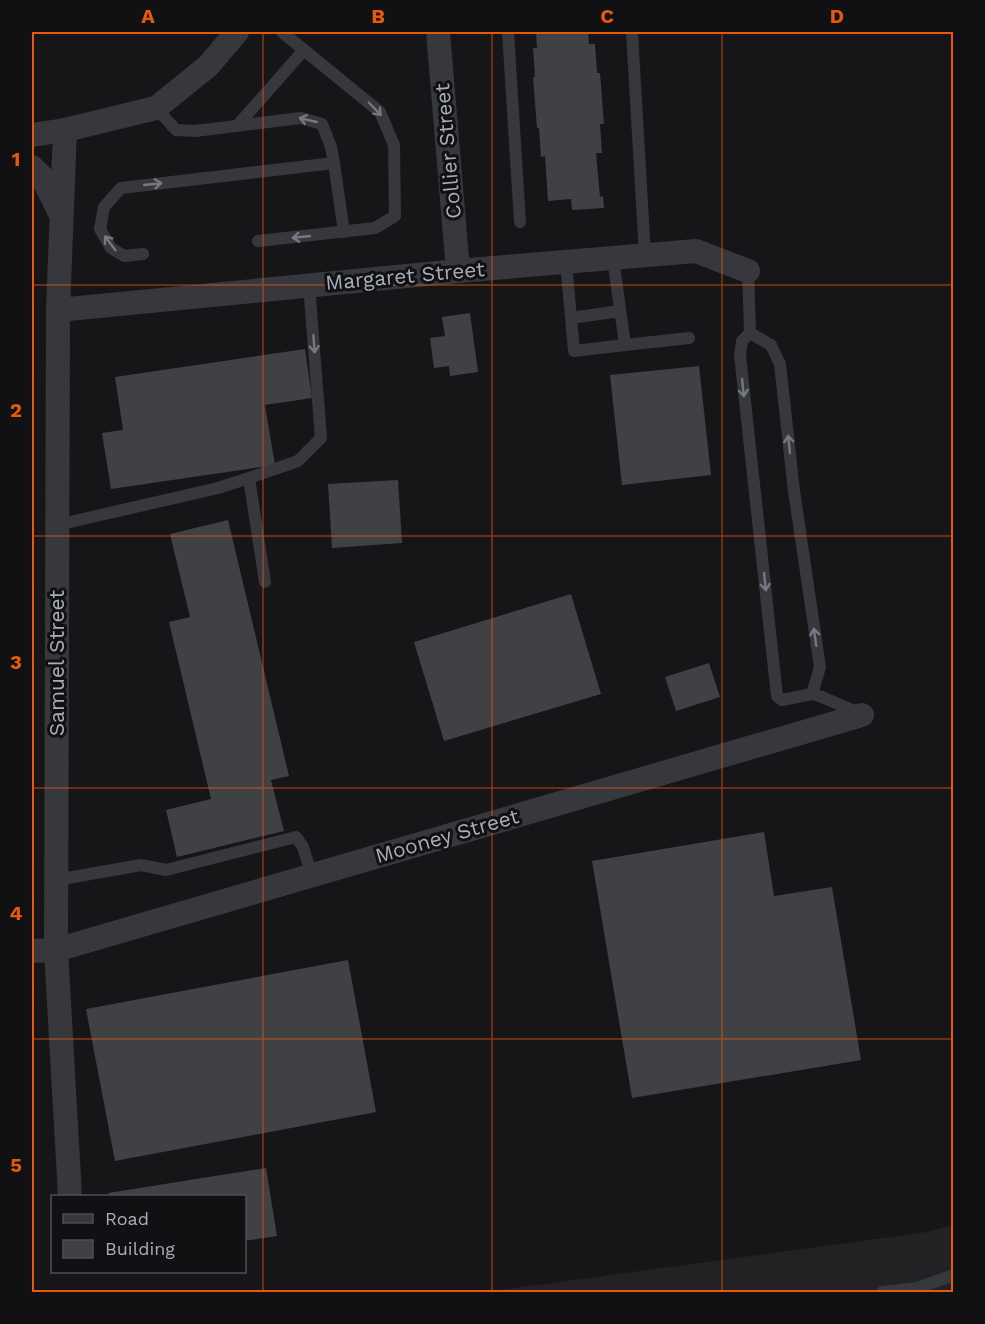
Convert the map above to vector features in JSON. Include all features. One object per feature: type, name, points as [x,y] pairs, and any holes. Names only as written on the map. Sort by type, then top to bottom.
[{"type":"street","points":[[32,135],[65,130],[156,108],[208,66],[237,32]]},
{"type":"street","name":"Collier Street","points":[[438,32],[458,271]]},
{"type":"street","name":"Samuel Street","points":[[65,130],[58,310],[56,950],[70,1195]]},
{"type":"street","points":[[32,167],[42,177],[61,214]]},
{"type":"street","name":"Margaret Street","points":[[58,310],[458,271],[696,251],[748,271]]},
{"type":"street","name":"Mooney Street","points":[[32,951],[56,950],[862,715]]},
{"type":"lane","points":[[258,242],[375,228],[395,216],[394,144],[380,112],[282,32]]},
{"type":"lane","points":[[508,32],[520,222]]},
{"type":"lane","points":[[632,32],[645,255]]},
{"type":"lane","points":[[237,126],[304,50]]},
{"type":"lane","points":[[156,108],[176,130],[195,131],[301,118],[322,124],[334,163],[344,232]]},
{"type":"lane","points":[[143,254],[124,256],[111,248],[100,229],[104,207],[121,188],[334,163]]},
{"type":"lane","points":[[613,258],[624,345]]},
{"type":"lane","points":[[566,262],[574,351],[688,338]]},
{"type":"lane","points":[[748,271],[750,333],[742,341],[740,355],[777,696],[782,700],[812,694],[862,715]]},
{"type":"lane","points":[[57,525],[218,488],[298,462],[321,438],[309,285]]},
{"type":"lane","points":[[571,318],[620,311]]},
{"type":"lane","points":[[750,333],[771,345],[780,364],[794,491],[820,668],[812,694]]},
{"type":"lane","points":[[249,478],[265,582]]},
{"type":"lane","points":[[56,880],[141,865],[166,870],[296,837],[303,847],[312,876]]},
{"type":"lane","points":[[882,1293],[917,1288],[954,1275]]},
{"type":"shaded area","points":[[953,1225],[953,1292],[485,1292],[927,1232]]},
{"type":"building","points":[[536,32],[588,32],[589,44],[595,44],[604,124],[600,124],[602,153],[596,153],[600,197],[603,196],[604,208],[572,210],[571,199],[548,201],[545,156],[541,157],[533,77],[535,77],[533,48],[537,48]]},
{"type":"building","points":[[470,313],[478,372],[450,376],[449,366],[434,368],[430,338],[445,336],[442,317]]},
{"type":"building","points":[[305,349],[312,398],[265,405],[275,465],[111,489],[102,433],[123,430],[115,377]]},
{"type":"building","points":[[699,366],[711,475],[622,485],[610,375]]},
{"type":"building","points":[[398,480],[402,543],[332,548],[328,484]]},
{"type":"building","points":[[228,520],[289,776],[271,780],[284,831],[177,857],[166,810],[211,799],[169,622],[190,617],[170,534]]},
{"type":"building","points":[[571,594],[601,694],[444,741],[414,642]]},
{"type":"building","points":[[709,663],[720,697],[676,711],[665,677]]},
{"type":"building","points":[[764,832],[774,896],[832,887],[861,1060],[632,1098],[592,861]]},
{"type":"building","points":[[348,960],[376,1112],[115,1161],[86,1009]]},
{"type":"building","points":[[266,1168],[277,1236],[246,1241],[246,1195],[109,1195],[108,1193]]}]
